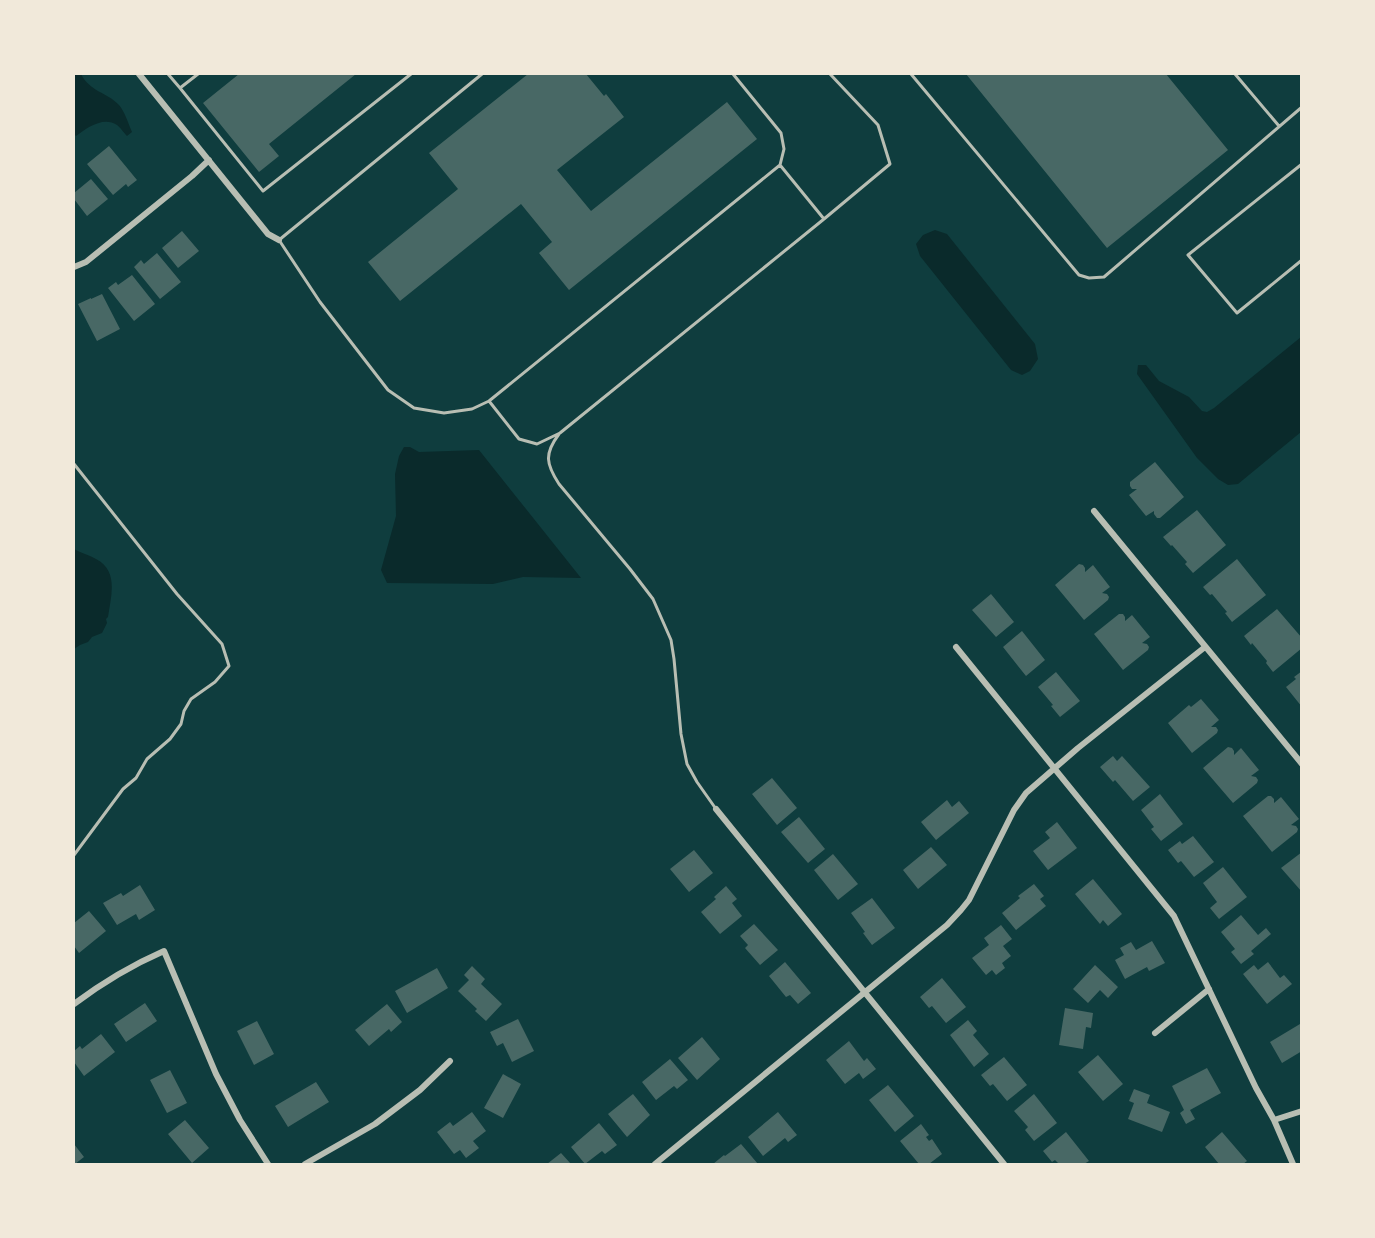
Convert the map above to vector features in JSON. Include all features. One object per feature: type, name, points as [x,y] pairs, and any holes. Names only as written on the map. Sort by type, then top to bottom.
[{"type":"street","points":[[140,74],[268,234],[279,240]]},
{"type":"street","points":[[74,267],[86,262],[192,177],[209,160]]},
{"type":"street","points":[[1094,511],[1302,764]]},
{"type":"street","points":[[956,647],[1174,916],[1256,1088],[1274,1120],[1293,1164]]},
{"type":"street","points":[[656,1164],[947,925],[961,910],[978,882],[1014,810],[1026,793],[1205,647]]},
{"type":"street","points":[[716,809],[1004,1164]]},
{"type":"street","points":[[74,1004],[136,964],[164,951],[216,1074],[240,1120],[268,1164]]},
{"type":"street","points":[[1155,1033],[1209,989]]},
{"type":"street","points":[[305,1164],[375,1124],[420,1090],[450,1061]]},
{"type":"street","points":[[1274,1120],[1302,1111]]},
{"type":"lane","points":[[168,74],[263,191],[411,74]]},
{"type":"lane","points":[[180,88],[198,74]]},
{"type":"lane","points":[[482,74],[279,240],[320,302],[388,390],[414,408],[444,413],[472,409],[489,401],[780,165],[784,149],[782,133],[733,74]]},
{"type":"lane","points":[[716,809],[687,764],[681,734],[671,640],[653,599],[559,484],[551,472],[548,459],[550,446],[560,433],[890,165],[878,125],[830,74]]},
{"type":"lane","points":[[911,74],[1079,275],[1089,278],[1104,277],[1302,107]]},
{"type":"lane","points":[[1235,74],[1279,126]]},
{"type":"lane","points":[[1302,164],[1188,255],[1237,313],[1302,260]]},
{"type":"lane","points":[[780,165],[824,219]]},
{"type":"lane","points":[[489,401],[519,439],[537,444],[560,433]]},
{"type":"lane","points":[[74,464],[177,594],[222,644],[230,666],[215,682],[191,699],[184,711],[181,724],[170,739],[147,759],[136,778],[123,789],[74,855]]},
{"type":"water","points":[[74,74],[81,74],[89,85],[119,105],[132,132],[127,136],[117,125],[101,122],[76,136],[74,134]]},
{"type":"water","points":[[935,230],[947,234],[1035,344],[1038,359],[1030,371],[1022,375],[1011,370],[920,256],[916,244],[923,235]]},
{"type":"water","points":[[1301,337],[1301,432],[1238,484],[1228,485],[1218,479],[1197,458],[1137,374],[1138,365],[1146,365],[1159,381],[1189,397],[1202,411],[1207,412]]},
{"type":"water","points":[[404,447],[410,447],[419,452],[479,450],[581,578],[523,577],[493,584],[387,583],[381,570],[396,516],[395,474],[399,456]]},
{"type":"water","points":[[74,549],[103,564],[111,577],[112,593],[107,623],[102,633],[74,649]]},
{"type":"building","points":[[239,74],[356,74],[269,144],[279,156],[259,172],[203,103]]},
{"type":"building","points":[[528,74],[586,74],[624,117],[557,170],[591,211],[727,102],[757,139],[569,290],[539,253],[552,242],[521,204],[400,301],[368,262],[458,189],[429,153]]},
{"type":"building","points":[[966,74],[1166,74],[1228,150],[1107,248]]},
{"type":"building","points":[[109,146],[137,180],[128,187],[126,184],[113,195],[87,164]]},
{"type":"building","points":[[91,179],[108,199],[87,216],[74,199],[74,193]]},
{"type":"building","points":[[182,231],[199,251],[178,268],[162,248]]},
{"type":"building","points":[[157,253],[181,282],[160,299],[134,267],[141,260],[144,264]]},
{"type":"building","points":[[132,275],[155,304],[134,321],[108,288],[116,282],[118,285]]},
{"type":"building","points":[[102,294],[120,329],[97,341],[78,304]]},
{"type":"building","points":[[1155,462],[1184,497],[1160,518],[1157,518],[1154,511],[1146,516],[1129,495],[1137,489],[1132,489],[1130,482]]},
{"type":"building","points":[[1197,510],[1226,545],[1193,573],[1185,564],[1187,562],[1163,537]]},
{"type":"building","points":[[1237,559],[1266,595],[1232,622],[1225,613],[1227,612],[1203,587]]},
{"type":"building","points":[[1079,564],[1083,565],[1085,572],[1093,565],[1110,587],[1102,593],[1107,594],[1108,600],[1084,620],[1055,585]]},
{"type":"building","points":[[991,594],[1014,622],[996,637],[972,610]]},
{"type":"building","points":[[1277,609],[1302,638],[1302,648],[1273,672],[1266,663],[1267,661],[1244,636]]},
{"type":"building","points":[[1119,614],[1123,614],[1125,621],[1132,615],[1150,637],[1142,643],[1147,644],[1148,650],[1123,670],[1094,634]]},
{"type":"building","points":[[1022,631],[1045,660],[1026,676],[1003,647]]},
{"type":"building","points":[[1302,671],[1302,707],[1286,687]]},
{"type":"building","points":[[1056,672],[1080,701],[1060,717],[1038,687]]},
{"type":"building","points":[[1201,699],[1219,720],[1211,727],[1216,727],[1218,730],[1192,753],[1168,723],[1189,705],[1191,707]]},
{"type":"building","points":[[1228,747],[1232,748],[1234,755],[1241,748],[1259,770],[1251,776],[1256,777],[1257,783],[1233,803],[1203,768]]},
{"type":"building","points":[[1113,756],[1117,761],[1122,756],[1150,787],[1133,801],[1100,767]]},
{"type":"building","points":[[772,778],[797,808],[777,825],[752,794]]},
{"type":"building","points":[[1160,794],[1183,824],[1161,841],[1151,829],[1154,827],[1141,810]]},
{"type":"building","points":[[1268,796],[1274,799],[1274,803],[1281,797],[1299,819],[1291,825],[1296,826],[1297,832],[1272,852],[1243,816]]},
{"type":"building","points":[[947,800],[952,807],[959,801],[969,813],[936,840],[921,822]]},
{"type":"building","points":[[799,817],[825,849],[808,863],[781,832]]},
{"type":"building","points":[[1057,822],[1077,848],[1048,870],[1033,851],[1050,838],[1045,832]]},
{"type":"building","points":[[1193,836],[1214,862],[1194,877],[1181,861],[1178,863],[1168,850],[1180,841],[1182,844]]},
{"type":"building","points":[[931,847],[947,865],[918,889],[903,870]]},
{"type":"building","points":[[694,850],[713,873],[689,892],[670,869]]},
{"type":"building","points":[[1302,852],[1302,892],[1281,868]]},
{"type":"building","points":[[833,854],[858,884],[838,900],[814,870]]},
{"type":"building","points":[[1223,867],[1247,897],[1219,919],[1210,908],[1217,902],[1203,883]]},
{"type":"building","points":[[1093,879],[1122,914],[1108,926],[1103,920],[1100,924],[1075,894]]},
{"type":"building","points":[[1034,884],[1044,896],[1040,899],[1046,906],[1016,930],[1002,913],[1020,898],[1018,896]]},
{"type":"building","points":[[140,885],[155,910],[139,920],[136,914],[117,925],[103,903],[121,893],[123,896]]},
{"type":"building","points":[[726,886],[737,899],[732,903],[742,916],[720,934],[701,912],[716,899],[714,897]]},
{"type":"building","points":[[872,898],[895,928],[872,945],[851,913]]},
{"type":"building","points":[[89,911],[106,931],[79,953],[74,946],[74,923]]},
{"type":"building","points":[[1241,915],[1258,935],[1266,928],[1271,934],[1251,951],[1254,954],[1241,964],[1231,952],[1235,949],[1221,932]]},
{"type":"building","points":[[754,924],[778,950],[760,965],[745,948],[748,945],[740,936]]},
{"type":"building","points":[[1001,925],[1012,939],[1003,946],[1011,956],[1002,963],[1005,968],[996,975],[992,970],[986,975],[972,958],[989,945],[984,938]]},
{"type":"building","points":[[1152,941],[1165,963],[1149,971],[1147,967],[1125,979],[1115,960],[1124,955],[1120,948],[1131,942],[1136,950]]},
{"type":"building","points":[[785,962],[811,993],[798,1004],[790,995],[786,997],[769,976]]},
{"type":"building","points":[[1268,962],[1280,978],[1284,975],[1292,984],[1267,1004],[1243,974],[1254,965],[1258,970]]},
{"type":"building","points":[[1095,965],[1118,987],[1108,998],[1100,990],[1088,1003],[1073,989]]},
{"type":"building","points":[[472,966],[485,979],[481,984],[502,1004],[486,1021],[458,991],[469,980],[464,975]]},
{"type":"building","points":[[437,968],[448,988],[407,1013],[395,991]]},
{"type":"building","points":[[942,978],[966,1007],[946,1023],[932,1006],[929,1008],[920,997]]},
{"type":"building","points":[[145,1003],[157,1021],[126,1042],[114,1024]]},
{"type":"building","points":[[387,1004],[402,1022],[391,1032],[389,1029],[369,1046],[355,1030]]},
{"type":"building","points":[[1065,1008],[1093,1013],[1091,1028],[1086,1027],[1083,1049],[1059,1045]]},
{"type":"building","points":[[518,1019],[534,1051],[512,1062],[503,1043],[497,1046],[490,1032]]},
{"type":"building","points":[[968,1020],[977,1031],[973,1035],[989,1054],[974,1067],[950,1035]]},
{"type":"building","points":[[257,1021],[274,1054],[254,1065],[237,1031]]},
{"type":"building","points":[[1300,1024],[1302,1051],[1282,1063],[1270,1042]]},
{"type":"building","points":[[101,1034],[115,1052],[84,1076],[74,1062],[74,1051],[80,1046],[82,1049]]},
{"type":"building","points":[[702,1037],[720,1059],[697,1080],[678,1058]]},
{"type":"building","points":[[849,1041],[864,1061],[867,1058],[876,1069],[863,1079],[859,1073],[845,1084],[826,1060]]},
{"type":"building","points":[[1098,1055],[1123,1084],[1103,1101],[1078,1072]]},
{"type":"building","points":[[1004,1057],[1027,1085],[1007,1101],[993,1084],[990,1086],[981,1075]]},
{"type":"building","points":[[670,1059],[688,1080],[677,1089],[674,1086],[656,1100],[642,1082]]},
{"type":"building","points":[[1207,1068],[1221,1093],[1190,1110],[1195,1119],[1186,1124],[1180,1113],[1184,1110],[1172,1086]]},
{"type":"building","points":[[170,1070],[187,1103],[167,1113],[150,1080]]},
{"type":"building","points":[[503,1074],[521,1084],[503,1118],[484,1108]]},
{"type":"building","points":[[316,1082],[329,1102],[288,1127],[275,1106]]},
{"type":"building","points":[[888,1085],[914,1116],[895,1132],[869,1100]]},
{"type":"building","points":[[1134,1089],[1150,1095],[1147,1103],[1170,1112],[1162,1132],[1128,1119],[1134,1103],[1129,1101]]},
{"type":"building","points":[[633,1094],[650,1115],[627,1137],[608,1114]]},
{"type":"building","points":[[1034,1094],[1057,1123],[1034,1141],[1025,1130],[1028,1127],[1014,1111]]},
{"type":"building","points":[[472,1112],[486,1131],[473,1141],[479,1148],[466,1158],[460,1150],[454,1154],[437,1132],[450,1122],[453,1126]]},
{"type":"building","points":[[778,1112],[797,1135],[788,1142],[785,1138],[763,1156],[748,1137]]},
{"type":"building","points":[[185,1120],[209,1148],[192,1163],[168,1134]]},
{"type":"building","points":[[599,1123],[617,1145],[605,1154],[602,1151],[585,1164],[571,1147]]},
{"type":"building","points":[[921,1124],[929,1135],[926,1137],[929,1141],[932,1139],[942,1154],[929,1164],[919,1164],[900,1141]]},
{"type":"building","points":[[1066,1132],[1089,1161],[1084,1164],[1059,1164],[1055,1160],[1052,1162],[1043,1151]]},
{"type":"building","points":[[1222,1132],[1247,1161],[1243,1164],[1219,1164],[1205,1147]]},
{"type":"building","points":[[74,1144],[84,1157],[75,1164],[74,1164]]},
{"type":"building","points":[[741,1144],[758,1164],[713,1164],[724,1155]]},
{"type":"building","points":[[561,1153],[571,1164],[547,1164]]}]
